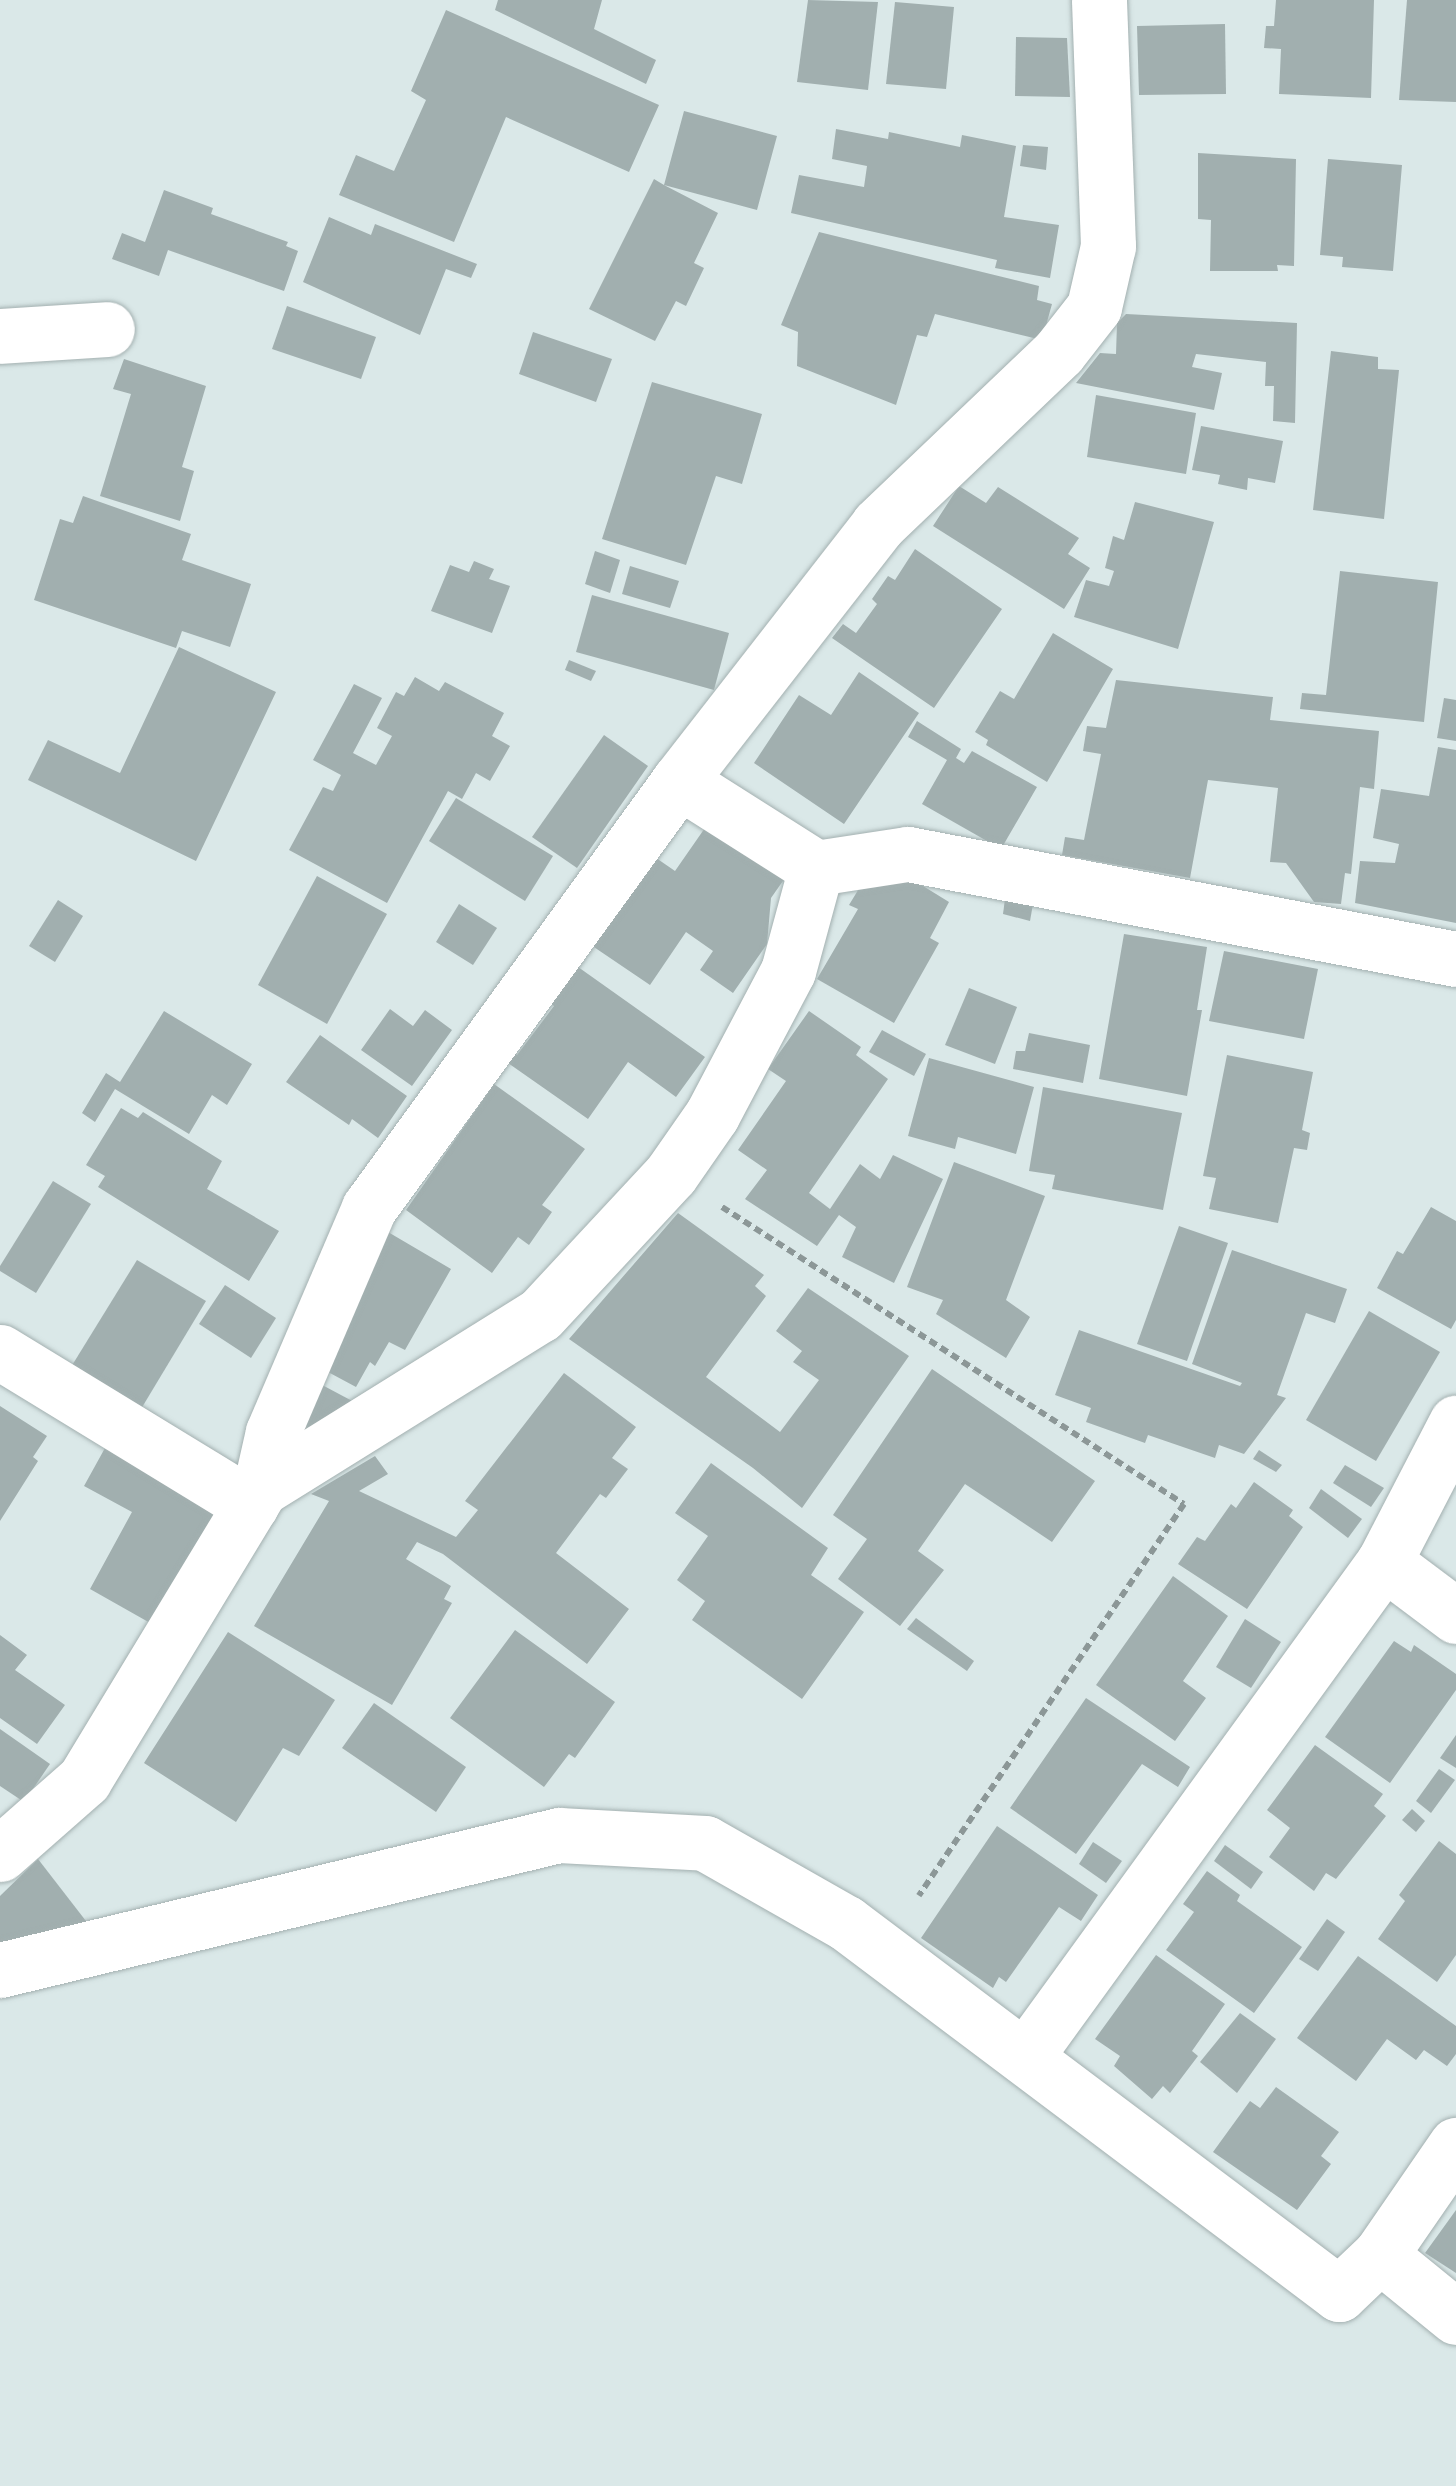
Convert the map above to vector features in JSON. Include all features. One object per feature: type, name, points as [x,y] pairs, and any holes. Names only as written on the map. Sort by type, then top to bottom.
[{"type":"street","points":[[0,1854],[84,1780],[256,1497],[273,1432],[369,1208],[678,782],[878,525],[1059,352],[1094,308],[1108,246],[1099,0]]},
{"type":"street","points":[[0,336],[107,329]]},
{"type":"street","points":[[678,782],[816,868],[908,854],[1456,959]]},
{"type":"street","points":[[256,1497],[540,1314],[671,1174],[712,1115],[788,971],[816,868]]},
{"type":"street","points":[[0,1352],[256,1497]]},
{"type":"street","points":[[1025,2057],[1384,1562],[1456,1423]]},
{"type":"street","points":[[1384,1562],[1456,1616]]},
{"type":"street","points":[[0,1970],[560,1835],[705,1844],[846,1922],[1339,2294],[1380,2256],[1456,2145]]},
{"type":"street","points":[[1380,2256],[1456,2318]]},
{"type":"path","points":[[671,1174],[1184,1504],[882,1950]]},
{"type":"building","points":[[498,0],[602,0],[594,29],[656,60],[646,84],[495,10]]},
{"type":"building","points":[[808,0],[878,2],[868,90],[797,82]]},
{"type":"building","points":[[1276,0],[1374,0],[1371,98],[1279,94],[1281,49],[1264,48],[1266,26],[1274,26]]},
{"type":"building","points":[[1407,0],[1456,0],[1456,102],[1399,100]]},
{"type":"building","points":[[895,2],[954,7],[946,89],[886,84]]},
{"type":"building","points":[[446,10],[659,105],[629,172],[506,117],[454,242],[339,195],[356,155],[394,171],[426,100],[411,91]]},
{"type":"building","points":[[1225,24],[1226,94],[1139,95],[1137,26]]},
{"type":"building","points":[[1016,37],[1067,38],[1070,97],[1015,96]]},
{"type":"building","points":[[684,111],[777,136],[757,210],[664,185]]},
{"type":"building","points":[[836,129],[888,139],[889,132],[960,147],[962,135],[1016,146],[1004,217],[1059,225],[1050,278],[995,268],[997,260],[791,213],[799,175],[864,187],[867,166],[832,159]]},
{"type":"building","points":[[1023,145],[1048,147],[1046,170],[1020,166]]},
{"type":"building","points":[[1198,153],[1296,159],[1294,266],[1277,265],[1278,271],[1210,271],[1211,220],[1198,219]]},
{"type":"building","points":[[1328,159],[1402,165],[1393,271],[1342,267],[1343,257],[1320,255]]},
{"type":"building","points":[[654,179],[718,213],[694,263],[704,268],[686,306],[676,301],[655,341],[589,309]]},
{"type":"building","points":[[164,190],[213,208],[211,214],[288,242],[286,246],[298,251],[284,291],[168,250],[159,276],[112,259],[122,233],[145,242]]},
{"type":"building","points":[[329,217],[371,235],[375,224],[477,264],[471,278],[446,269],[420,335],[303,282]]},
{"type":"building","points":[[819,232],[1039,286],[1037,300],[1052,304],[1042,340],[935,314],[927,337],[917,335],[896,405],[797,366],[798,332],[781,325]]},
{"type":"building","points":[[287,306],[376,337],[361,379],[272,349]]},
{"type":"building","points":[[1126,314],[1297,323],[1295,423],[1273,421],[1274,386],[1265,386],[1266,362],[1196,354],[1192,367],[1222,373],[1214,410],[1076,383],[1100,353],[1116,354],[1117,323]]},
{"type":"building","points":[[533,332],[612,359],[596,402],[519,374]]},
{"type":"building","points":[[1331,351],[1378,357],[1378,369],[1399,370],[1384,519],[1313,510]]},
{"type":"building","points":[[124,359],[206,386],[182,467],[194,471],[180,521],[100,496],[131,394],[113,389]]},
{"type":"building","points":[[652,382],[762,414],[742,484],[716,476],[686,565],[602,539]]},
{"type":"building","points":[[1096,395],[1196,413],[1186,474],[1087,457]]},
{"type":"building","points":[[1201,426],[1283,441],[1275,483],[1248,478],[1247,490],[1218,484],[1220,475],[1192,470]]},
{"type":"building","points":[[959,486],[986,503],[998,487],[1079,538],[1068,554],[1090,568],[1064,609],[933,526]]},
{"type":"building","points":[[83,496],[191,534],[182,560],[251,584],[230,647],[182,631],[176,648],[34,600],[60,519],[73,523]]},
{"type":"building","points":[[1135,502],[1214,522],[1178,649],[1074,617],[1086,580],[1109,586],[1114,571],[1105,568],[1113,536],[1124,540]]},
{"type":"building","points":[[915,549],[1002,609],[934,708],[832,638],[843,624],[856,633],[877,604],[872,599],[888,576],[895,580]]},
{"type":"building","points":[[595,551],[620,560],[610,593],[585,584]]},
{"type":"building","points":[[474,561],[494,569],[489,579],[510,586],[492,633],[431,611],[450,565],[469,572]]},
{"type":"building","points":[[630,566],[679,581],[670,608],[622,594]]},
{"type":"building","points":[[1340,571],[1438,582],[1424,722],[1300,709],[1302,693],[1326,695]]},
{"type":"building","points":[[592,595],[729,633],[714,690],[576,652]]},
{"type":"building","points":[[1053,633],[1113,669],[1047,782],[986,745],[988,740],[975,732],[1000,691],[1014,699]]},
{"type":"building","points":[[179,647],[276,692],[196,861],[28,780],[48,740],[120,773]]},
{"type":"building","points":[[569,660],[596,671],[591,681],[565,670]]},
{"type":"building","points":[[859,672],[919,713],[844,824],[754,763],[799,695],[831,715]]},
{"type":"building","points":[[415,677],[439,691],[445,682],[504,713],[492,736],[510,746],[490,781],[476,773],[462,799],[448,791],[387,903],[289,850],[323,787],[333,791],[341,775],[313,760],[354,684],[382,698],[353,753],[376,765],[392,736],[377,728],[396,692],[404,696]]},
{"type":"building","points":[[1116,680],[1273,697],[1270,720],[1379,731],[1374,789],[1360,787],[1351,874],[1345,873],[1341,904],[1314,902],[1286,863],[1270,862],[1278,788],[1208,780],[1190,878],[1062,855],[1065,837],[1084,840],[1101,754],[1083,751],[1087,726],[1106,728]]},
{"type":"building","points":[[1444,698],[1456,700],[1456,741],[1437,738]]},
{"type":"building","points":[[917,721],[961,749],[956,758],[964,763],[972,751],[1037,787],[1001,849],[922,804],[947,760],[908,737]]},
{"type":"building","points":[[604,735],[648,766],[577,868],[532,837]]},
{"type":"building","points":[[1438,747],[1456,750],[1456,923],[1355,903],[1360,861],[1395,863],[1399,844],[1373,838],[1381,789],[1429,796]]},
{"type":"building","points":[[456,798],[553,856],[525,901],[429,841]]},
{"type":"building","points":[[707,825],[785,878],[771,898],[767,944],[733,993],[700,970],[713,951],[686,932],[650,985],[585,941],[646,851],[675,871]]},
{"type":"building","points":[[902,873],[949,902],[930,938],[939,943],[894,1023],[817,979],[858,909],[849,905],[863,882]]},
{"type":"building","points":[[317,876],[387,914],[327,1024],[258,985]]},
{"type":"building","points":[[1005,899],[1033,904],[1030,921],[1003,914]]},
{"type":"building","points":[[58,900],[83,916],[55,962],[29,946]]},
{"type":"building","points":[[459,904],[497,928],[473,965],[436,942]]},
{"type":"building","points":[[1124,934],[1207,947],[1197,1010],[1202,1010],[1187,1096],[1099,1079]]},
{"type":"building","points":[[1224,951],[1318,969],[1304,1039],[1209,1021]]},
{"type":"building","points":[[564,957],[705,1057],[676,1097],[628,1062],[588,1119],[498,1056],[505,1046],[517,1055],[554,1006],[538,995]]},
{"type":"building","points":[[969,988],[1017,1007],[995,1064],[945,1045]]},
{"type":"building","points":[[390,1009],[413,1026],[425,1010],[452,1030],[412,1086],[361,1050]]},
{"type":"building","points":[[164,1011],[252,1064],[227,1105],[212,1095],[189,1134],[115,1089],[95,1122],[82,1113],[106,1073],[120,1082]]},
{"type":"building","points":[[809,1011],[861,1047],[856,1055],[888,1079],[809,1193],[830,1209],[860,1164],[880,1179],[893,1155],[943,1179],[894,1283],[842,1257],[856,1227],[839,1215],[817,1246],[745,1199],[767,1170],[738,1150],[786,1081],[768,1069]]},
{"type":"building","points":[[882,1030],[926,1054],[914,1076],[869,1052]]},
{"type":"building","points":[[1029,1033],[1090,1045],[1083,1083],[1013,1069],[1016,1051],[1025,1051]]},
{"type":"building","points":[[320,1035],[407,1096],[378,1138],[352,1119],[349,1125],[286,1082]]},
{"type":"building","points":[[1227,1055],[1313,1072],[1302,1130],[1310,1133],[1307,1150],[1294,1148],[1278,1223],[1209,1209],[1216,1178],[1203,1176]]},
{"type":"building","points":[[929,1058],[1034,1087],[1016,1154],[958,1137],[955,1149],[908,1136]]},
{"type":"building","points":[[494,1084],[585,1149],[542,1205],[552,1212],[529,1245],[518,1237],[492,1273],[406,1210]]},
{"type":"building","points":[[1043,1087],[1182,1113],[1163,1210],[1052,1189],[1055,1175],[1029,1171]]},
{"type":"building","points":[[121,1108],[138,1118],[143,1112],[222,1161],[207,1189],[279,1231],[249,1281],[98,1187],[105,1176],[86,1165]]},
{"type":"building","points":[[954,1162],[1045,1196],[1006,1300],[1030,1317],[1006,1358],[936,1314],[943,1300],[907,1287]]},
{"type":"building","points":[[53,1181],[91,1204],[36,1293],[0,1271],[0,1266]]},
{"type":"building","points":[[1431,1207],[1456,1221],[1456,1320],[1451,1329],[1377,1288],[1397,1251],[1403,1254]]},
{"type":"building","points":[[678,1213],[764,1275],[755,1286],[766,1296],[706,1377],[780,1432],[819,1380],[793,1362],[802,1351],[776,1331],[808,1288],[909,1356],[802,1508],[753,1468],[569,1339]]},
{"type":"building","points":[[1179,1226],[1228,1243],[1187,1361],[1137,1344]]},
{"type":"building","points":[[388,1232],[451,1269],[405,1350],[389,1342],[375,1366],[370,1362],[356,1387],[315,1365]]},
{"type":"building","points":[[1232,1250],[1347,1289],[1335,1323],[1306,1313],[1277,1395],[1286,1398],[1244,1454],[1219,1445],[1215,1458],[1148,1435],[1145,1443],[1086,1422],[1091,1408],[1055,1395],[1079,1330],[1240,1386],[1242,1383],[1192,1364]]},
{"type":"building","points":[[137,1260],[206,1301],[141,1409],[71,1367]]},
{"type":"building","points":[[225,1285],[276,1318],[251,1358],[199,1324]]},
{"type":"building","points":[[1369,1311],[1440,1352],[1376,1461],[1306,1420]]},
{"type":"building","points":[[932,1369],[1095,1481],[1052,1542],[965,1484],[918,1551],[944,1570],[900,1626],[838,1579],[867,1539],[833,1515]]},
{"type":"building","points":[[564,1373],[636,1427],[612,1458],[628,1469],[606,1498],[600,1494],[556,1553],[629,1609],[587,1664],[443,1554],[417,1542],[406,1559],[451,1586],[444,1599],[452,1603],[392,1705],[254,1626],[329,1501],[311,1494],[375,1456],[388,1474],[359,1491],[456,1537],[478,1510],[465,1501]]},
{"type":"building","points":[[309,1378],[356,1403],[310,1428],[288,1415]]},
{"type":"building","points":[[0,1406],[47,1436],[33,1457],[38,1461],[0,1521]]},
{"type":"building","points":[[105,1448],[223,1514],[159,1628],[90,1589],[132,1512],[84,1486]]},
{"type":"building","points":[[1259,1450],[1282,1465],[1276,1472],[1253,1459]]},
{"type":"building","points":[[711,1463],[828,1548],[811,1575],[864,1612],[802,1699],[692,1620],[705,1601],[677,1580],[708,1536],[675,1513]]},
{"type":"building","points":[[1345,1465],[1384,1488],[1371,1507],[1333,1483]]},
{"type":"building","points":[[1254,1482],[1293,1510],[1289,1516],[1303,1527],[1247,1609],[1178,1564],[1197,1537],[1205,1541],[1231,1504],[1236,1508]]},
{"type":"building","points":[[1321,1489],[1362,1519],[1348,1538],[1309,1508]]},
{"type":"building","points":[[1173,1576],[1228,1616],[1183,1681],[1206,1698],[1175,1741],[1096,1685]]},
{"type":"building","points":[[916,1618],[974,1661],[967,1671],[907,1629]]},
{"type":"building","points":[[1245,1619],[1281,1642],[1251,1688],[1216,1667]]},
{"type":"building","points":[[515,1630],[615,1702],[575,1758],[569,1754],[544,1787],[450,1718]]},
{"type":"building","points":[[228,1632],[335,1700],[299,1756],[283,1748],[236,1822],[144,1763]]},
{"type":"building","points":[[0,1635],[27,1655],[15,1670],[65,1705],[37,1744],[0,1718]]},
{"type":"building","points":[[1394,1641],[1411,1652],[1414,1645],[1456,1674],[1456,1690],[1390,1783],[1325,1737]]},
{"type":"building","points":[[1086,1698],[1190,1767],[1178,1787],[1142,1764],[1076,1854],[1010,1808]]},
{"type":"building","points":[[374,1703],[466,1767],[436,1812],[342,1748]]},
{"type":"building","points":[[0,1729],[50,1764],[24,1802],[0,1786]]},
{"type":"building","points":[[1456,1735],[1456,1768],[1440,1758]]},
{"type":"building","points":[[1315,1745],[1383,1794],[1374,1806],[1386,1816],[1336,1879],[1326,1873],[1314,1891],[1269,1857],[1290,1828],[1267,1810]]},
{"type":"building","points":[[1439,1769],[1455,1780],[1431,1813],[1416,1801]]},
{"type":"building","points":[[1412,1809],[1425,1821],[1416,1832],[1402,1820]]},
{"type":"building","points":[[997,1826],[1098,1895],[1081,1921],[1059,1907],[1006,1982],[999,1977],[993,1988],[921,1938]]},
{"type":"building","points":[[1439,1841],[1456,1854],[1456,1955],[1437,1982],[1378,1939],[1405,1901],[1399,1895]]},
{"type":"building","points":[[1093,1842],[1122,1861],[1106,1883],[1079,1864]]},
{"type":"building","points":[[1225,1845],[1263,1872],[1251,1889],[1214,1861]]},
{"type":"building","points":[[38,1859],[96,1934],[0,1944],[0,1896]]},
{"type":"building","points":[[1207,1871],[1240,1895],[1237,1901],[1302,1947],[1254,2013],[1166,1950],[1194,1912],[1183,1904]]},
{"type":"building","points":[[1327,1919],[1345,1932],[1318,1971],[1299,1959]]},
{"type":"building","points":[[1156,1955],[1225,2004],[1192,2051],[1198,2056],[1170,2093],[1163,2086],[1152,2099],[1114,2066],[1120,2056],[1095,2039]]},
{"type":"building","points":[[1358,1956],[1456,2026],[1456,2054],[1447,2066],[1424,2050],[1416,2060],[1387,2039],[1356,2081],[1297,2038]]},
{"type":"building","points":[[1240,2013],[1276,2039],[1237,2093],[1200,2062]]},
{"type":"building","points":[[1276,2087],[1339,2132],[1321,2156],[1331,2164],[1297,2210],[1213,2152],[1250,2101],[1260,2108]]},
{"type":"building","points":[[1456,2210],[1456,2273],[1425,2253]]}]
